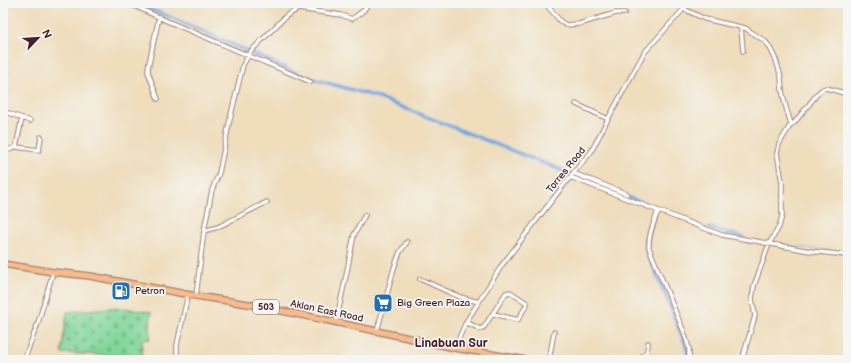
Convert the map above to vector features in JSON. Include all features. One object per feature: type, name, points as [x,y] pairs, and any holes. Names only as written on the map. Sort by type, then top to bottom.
[{"type":"main road","name":"Aklan East Road","points":[[3,264],[90,276],[248,304],[455,348],[527,360]]},
{"type":"street","points":[[128,3],[250,54],[310,82]]},
{"type":"street","points":[[196,296],[204,231],[212,190],[219,173],[243,65],[250,54],[286,16],[298,9],[352,19],[369,3]]},
{"type":"street","points":[[545,3],[561,22],[566,25],[579,24],[616,13],[625,13]]},
{"type":"street","points":[[549,7],[554,3]]},
{"type":"street","name":"Torres Road","points":[[455,348],[466,322],[502,265],[591,152],[644,53],[689,3]]},
{"type":"street","points":[[684,9],[705,20],[745,28],[765,41],[776,60],[791,124]]},
{"type":"street","points":[[158,99],[148,72],[148,68],[159,17]]},
{"type":"street","points":[[741,27],[743,51]]},
{"type":"street","points":[[742,360],[755,316],[752,298],[754,286],[769,244],[779,227],[782,216],[782,182],[777,158],[779,144],[791,124],[794,123],[823,88],[848,94]]},
{"type":"street","points":[[576,104],[608,119]]},
{"type":"street","points":[[3,111],[30,121]]},
{"type":"street","points":[[16,147],[22,118]]},
{"type":"street","points":[[3,152],[16,147],[39,150],[41,137]]},
{"type":"street","points":[[572,175],[627,194]]},
{"type":"street","points":[[572,175],[658,211],[722,235],[810,251],[848,254]]},
{"type":"street","points":[[204,231],[218,227],[267,202]]},
{"type":"street","points":[[658,211],[649,235],[649,248],[684,332],[689,348],[689,360]]},
{"type":"street","points":[[336,322],[354,235],[365,215]]},
{"type":"street","points":[[377,331],[394,268],[400,252],[407,242]]},
{"type":"street","points":[[24,360],[38,323],[54,272]]},
{"type":"street","points":[[420,279],[460,298],[479,302]]},
{"type":"street","points":[[466,322],[482,329],[508,292],[527,303],[518,320],[494,314]]},
{"type":"street","points":[[177,360],[177,345],[188,294]]},
{"type":"street","points":[[549,360],[554,332]]},
{"type":"street","points":[[642,360],[643,355],[647,352],[648,343]]},
{"type":"green space","points":[[118,307],[151,312],[150,339],[142,340],[142,357],[61,353],[67,312]]},
{"type":"waterway","points":[[132,3],[168,16],[306,77],[374,96],[574,175]]},
{"type":"waterway","points":[[582,178],[645,204]]},
{"type":"waterway","points":[[655,211],[647,235],[647,253],[686,346],[688,357]]},
{"type":"waterway","points":[[709,228],[743,237]]},
{"type":"waterway","points":[[791,246],[847,253]]},
{"type":"place","name":"Petron","points":[[121,291]]},
{"type":"place","name":"Big Green Plaza","points":[[383,303]]},
{"type":"district","name":"Linabuan Sur","points":[[451,343]]}]
